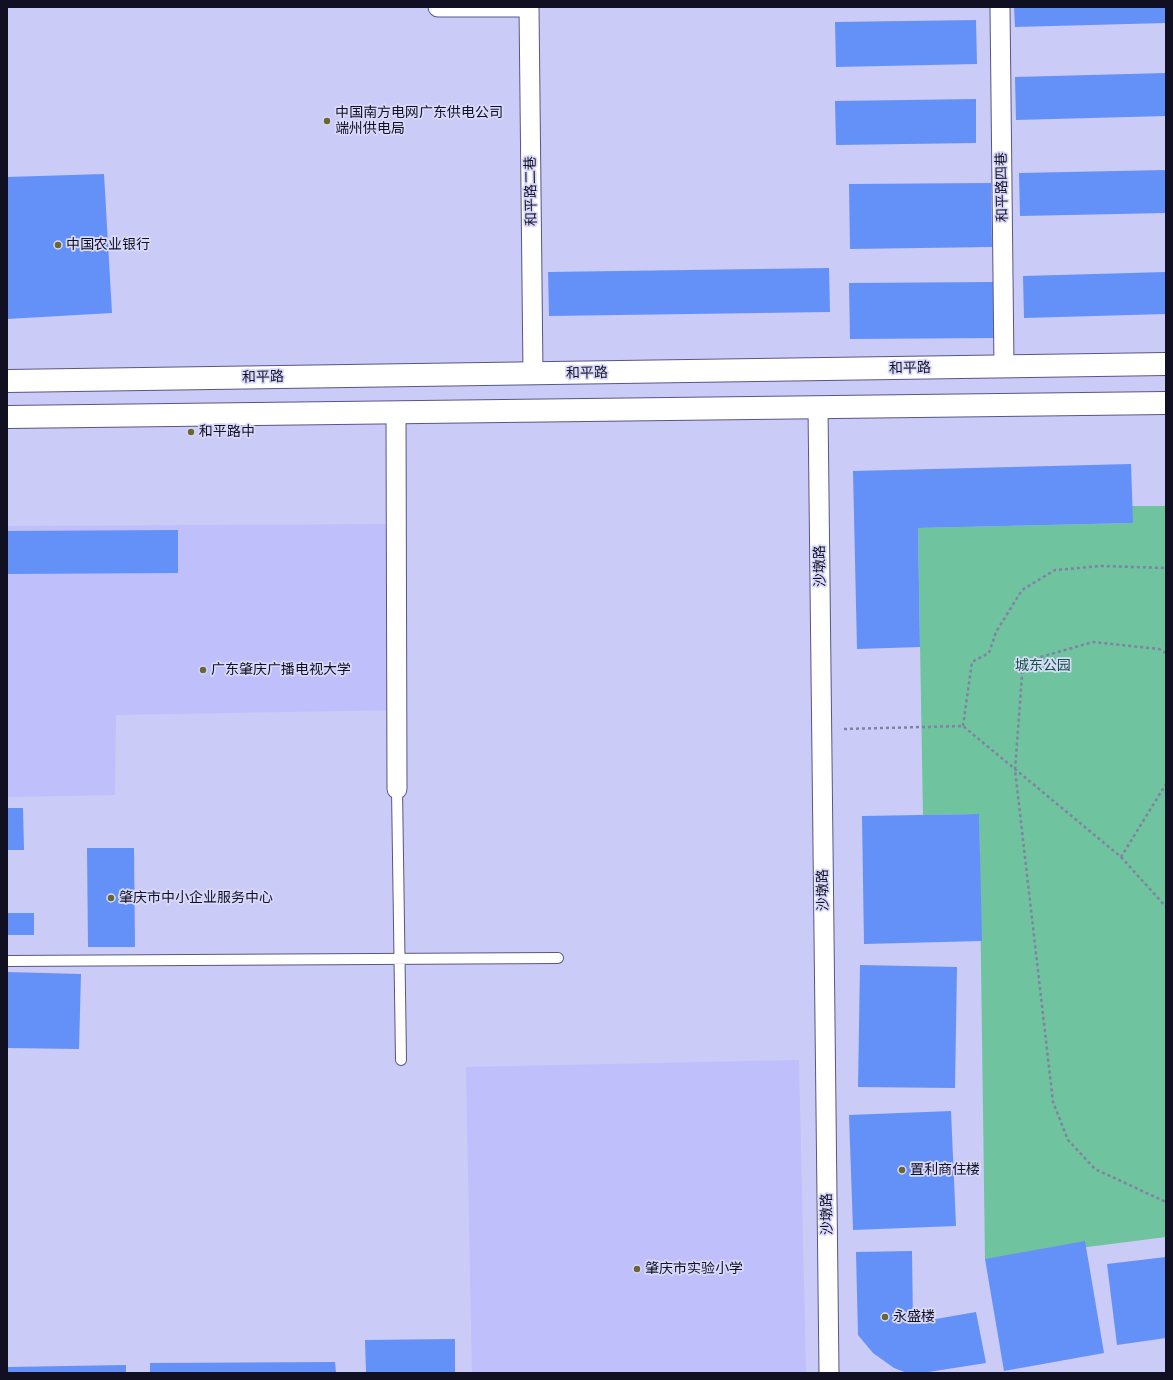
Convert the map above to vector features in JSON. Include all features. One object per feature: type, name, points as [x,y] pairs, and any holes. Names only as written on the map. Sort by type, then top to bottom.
[{"type":"main road","name":"和平路","points":[[7,381],[1166,364]]},
{"type":"main road","points":[[7,417],[1166,402]]},
{"type":"street","name":"和平路二巷","points":[[438,7],[529,7],[533,374]]},
{"type":"street","name":"和平路四巷","points":[[1000,7],[1004,367]]},
{"type":"street","name":"沙墩路","points":[[818,407],[829,1373]]},
{"type":"street","points":[[396,412],[397,789]]},
{"type":"lane","points":[[397,789],[401,1060]]},
{"type":"lane","points":[[7,961],[558,958]]},
{"type":"path","points":[[963,726],[972,662],[990,653],[996,632],[1022,590],[1055,570],[1102,566],[1166,568]]},
{"type":"path","points":[[1166,653],[1159,648],[1093,642],[1023,662],[1015,770],[1053,1102],[1068,1140],[1095,1169],[1166,1202]]},
{"type":"path","points":[[822,730],[963,726],[1122,857],[1166,907]]},
{"type":"path","points":[[1122,857],[1166,784]]},
{"type":"shaded area","name":"广东肇庆广播电视大学","points":[[395,524],[400,710],[116,715],[115,795],[7,797],[7,526]]},
{"type":"shaded area","name":"肇庆市实验小学","points":[[799,1060],[806,1373],[472,1373],[466,1067]]},
{"type":"green space","name":"城东公园","points":[[1132,506],[1166,506],[1166,1237],[985,1260],[979,814],[923,815],[918,528],[1132,523]]},
{"type":"building","points":[[1014,7],[1166,7],[1166,23],[1015,27]]},
{"type":"building","points":[[976,20],[977,64],[836,67],[835,22]]},
{"type":"building","points":[[1166,73],[1166,116],[1016,120],[1015,77]]},
{"type":"building","points":[[976,99],[976,143],[836,145],[835,101]]},
{"type":"building","points":[[1166,170],[1166,213],[1020,216],[1019,173]]},
{"type":"building","name":"中国农业银行","points":[[104,174],[112,313],[7,319],[7,177]]},
{"type":"building","points":[[991,183],[992,247],[850,249],[849,184]]},
{"type":"building","points":[[829,268],[830,312],[549,316],[548,272]]},
{"type":"building","points":[[1166,272],[1166,314],[1024,318],[1023,276]]},
{"type":"building","points":[[993,282],[994,338],[850,339],[849,283]]},
{"type":"building","points":[[1131,464],[1133,523],[918,528],[920,647],[857,649],[853,471]]},
{"type":"building","points":[[178,530],[178,573],[7,574],[7,531]]},
{"type":"building","points":[[7,808],[23,808],[24,850],[7,850]]},
{"type":"building","points":[[979,814],[982,941],[864,944],[862,816]]},
{"type":"building","name":"肇庆市中小企业服务中心","points":[[87,848],[134,848],[135,947],[88,947]]},
{"type":"building","points":[[7,913],[34,913],[34,935],[7,935]]},
{"type":"building","points":[[860,965],[957,967],[955,1088],[858,1087]]},
{"type":"building","points":[[7,972],[81,974],[79,1049],[7,1048]]},
{"type":"building","name":"置利商住楼","points":[[951,1111],[956,1226],[853,1230],[849,1115]]},
{"type":"building","points":[[1085,1241],[1104,1353],[1004,1371],[985,1259]]},
{"type":"building","name":"永盛楼","points":[[912,1251],[913,1323],[976,1312],[986,1363],[922,1373],[907,1373],[894,1368],[873,1353],[858,1335],[856,1252]]},
{"type":"building","points":[[1166,1257],[1166,1338],[1117,1345],[1107,1264]]},
{"type":"building","points":[[455,1339],[455,1373],[366,1373],[365,1340]]},
{"type":"building","points":[[335,1362],[336,1373],[150,1373],[150,1363]]},
{"type":"building","points":[[126,1365],[126,1373],[7,1373],[7,1367]]},
{"type":"place","name":"中国南方电网广东供电公司 端州供电局","points":[[327,121]]},
{"type":"place","name":"中国农业银行","points":[[58,245]]},
{"type":"place","name":"和平路中","points":[[191,432]]},
{"type":"place","name":"广东肇庆广播电视大学","points":[[203,670]]},
{"type":"place","name":"肇庆市中小企业服务中心","points":[[111,898]]},
{"type":"place","name":"置利商住楼","points":[[902,1170]]},
{"type":"place","name":"肇庆市实验小学","points":[[637,1269]]},
{"type":"place","name":"永盛楼","points":[[885,1317]]}]
